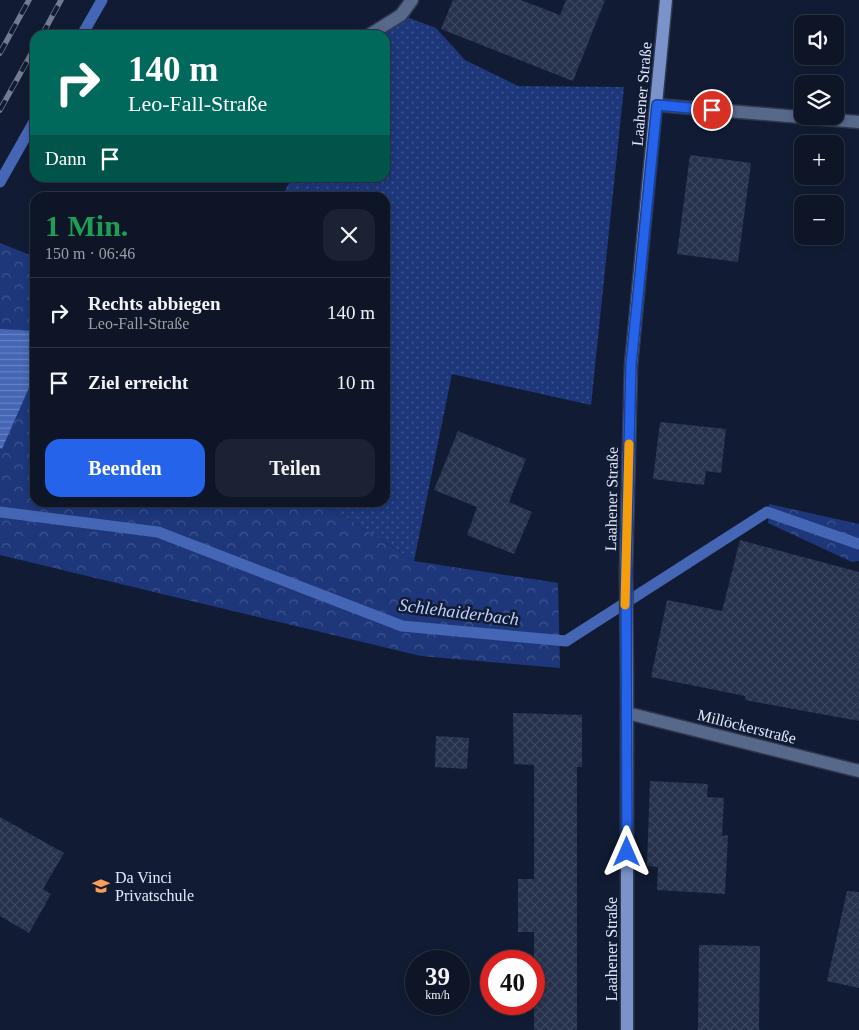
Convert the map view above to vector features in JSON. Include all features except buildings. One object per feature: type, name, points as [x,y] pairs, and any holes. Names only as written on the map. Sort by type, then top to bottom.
[{"type":"street","points":[[377,30],[402,15],[412,0]]},
{"type":"street","name":"Laahener Straße","points":[[627,1030],[627,713],[625,632],[631,365],[666,0]]},
{"type":"street","points":[[657,105],[859,122]]},
{"type":"street","name":"Millöckerstraße","points":[[627,713],[859,771]]},
{"type":"green space","points":[[401,15],[436,28],[465,60],[518,86],[624,87],[591,405],[452,374],[414,561],[330,507],[390,507],[390,192],[284,192],[290,182],[390,182],[390,30],[377,30]]},
{"type":"green space","points":[[0,243],[30,255],[30,507],[330,507],[414,561],[558,583],[560,668],[421,656],[0,555]]},
{"type":"green space","points":[[769,504],[859,524],[859,561],[852,562],[768,523]]},
{"type":"shaded area","points":[[0,329],[30,331],[30,385],[2,449],[0,448]]},
{"type":"waterway","points":[[85,30],[102,0]]},
{"type":"waterway","points":[[0,182],[30,129]]},
{"type":"waterway","name":"Schlehaiderbach","points":[[0,512],[158,532],[402,626],[566,641],[767,512],[859,544]]},
{"type":"railway","points":[[0,53],[29,0]]},
{"type":"railway","points":[[45,30],[61,0]]},
{"type":"railway","points":[[0,110],[30,56]]},
{"type":"slow traffic","points":[[625,605],[629,444]]},
{"type":"place","name":"Da Vinci Privatschule","points":[[101,886]]},
{"type":"route","points":[[627,852],[628,684],[625,632],[631,365],[657,105],[712,110]]}]
